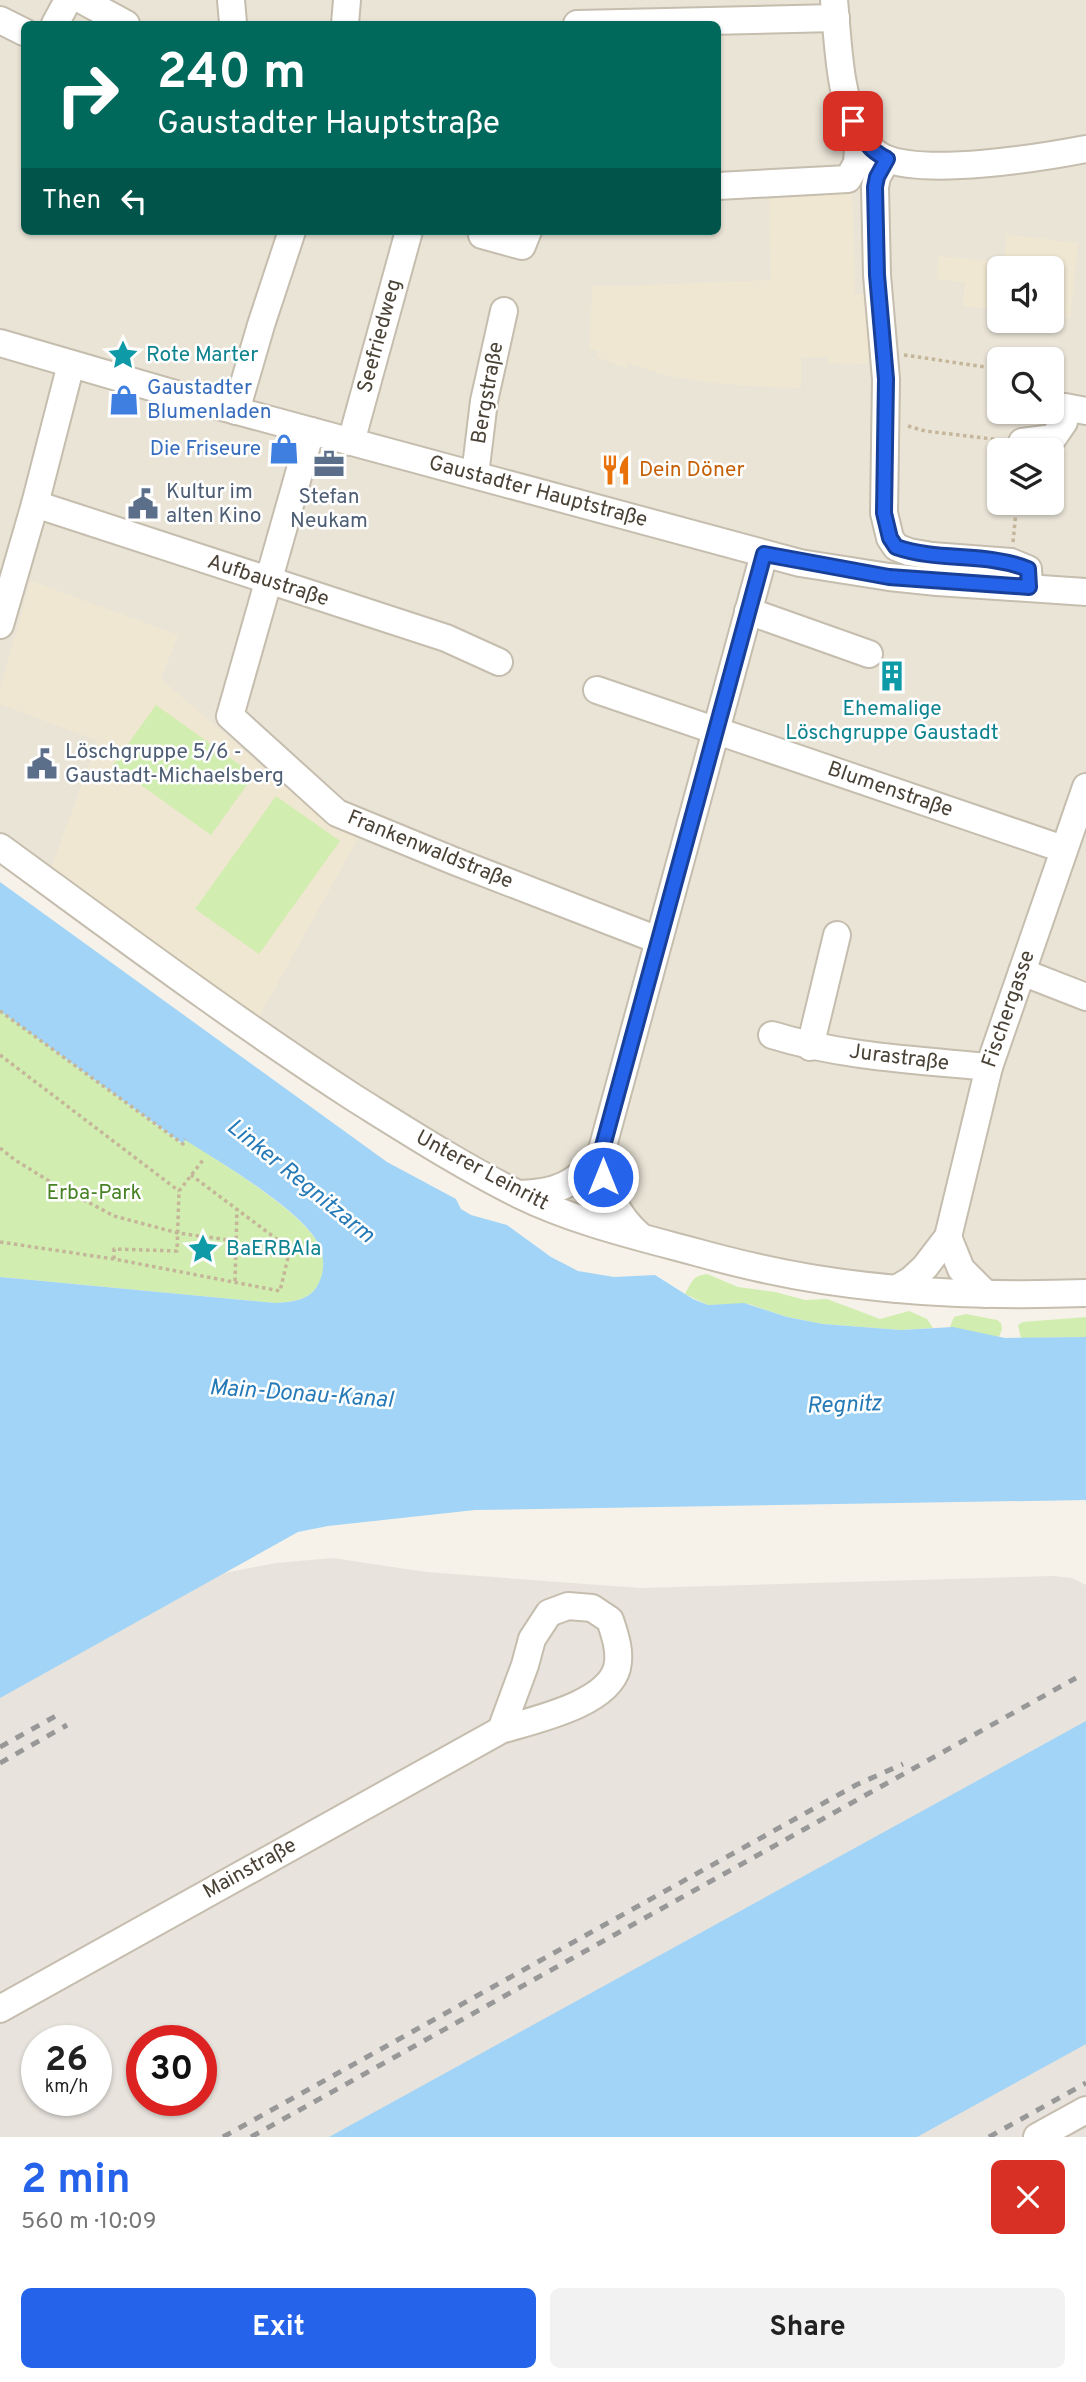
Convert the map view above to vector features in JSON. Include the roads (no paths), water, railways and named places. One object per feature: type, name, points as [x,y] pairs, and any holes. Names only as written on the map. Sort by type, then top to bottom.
[{"type":"street","points":[[57,21],[68,0]]},
{"type":"street","points":[[82,0],[120,21]]},
{"type":"street","points":[[345,21],[347,0]]},
{"type":"street","points":[[629,21],[835,9],[848,105],[859,133],[882,168]]},
{"type":"street","points":[[0,20],[21,30]]},
{"type":"street","points":[[848,179],[857,163],[859,133]]},
{"type":"street","points":[[721,186],[848,179],[882,168],[909,164],[975,164],[1086,149]]},
{"type":"street","points":[[882,168],[875,187],[877,275],[886,379],[884,513],[890,538],[896,547],[932,556],[1011,562],[1028,569],[1029,587]]},
{"type":"street","points":[[236,411],[291,235]]},
{"type":"street","name":"Seefriedweg","points":[[351,442],[408,235]]},
{"type":"street","points":[[482,235],[522,246],[526,235]]},
{"type":"street","name":"Bergstraße","points":[[475,475],[484,401],[504,311]]},
{"type":"street","name":"Gaustadter Hauptstraße","points":[[0,343],[236,411],[764,554],[889,577],[1086,592]]},
{"type":"street","points":[[0,625],[7,578],[35,504],[71,364]]},
{"type":"street","points":[[1053,438],[1064,422],[1065,407],[1086,411]]},
{"type":"street","points":[[269,581],[311,431]]},
{"type":"street","name":"Aufbaustraße","points":[[35,504],[446,638],[499,662]]},
{"type":"street","points":[[642,1238],[619,1213],[603,1177],[600,1157],[764,554]]},
{"type":"street","name":"Frankenwaldstraße","points":[[269,581],[230,716],[337,813],[445,858],[658,940]]},
{"type":"street","points":[[748,611],[869,654]]},
{"type":"street","points":[[597,690],[718,731]]},
{"type":"street","name":"Blumenstraße","points":[[718,731],[1063,849]]},
{"type":"street","name":"Fischergasse","points":[[896,1289],[925,1267],[948,1237],[989,1067],[1086,787]]},
{"type":"street","name":"Unterer Leinritt","points":[[0,848],[293,1058],[409,1132],[518,1194],[574,1217],[756,1268],[823,1280],[896,1289],[986,1294],[1086,1293]]},
{"type":"street","points":[[810,1046],[837,935]]},
{"type":"street","points":[[1022,972],[1086,997]]},
{"type":"street","name":"Jurastraße","points":[[772,1035],[810,1046],[897,1060],[989,1067]]},
{"type":"street","points":[[518,1194],[539,1193],[567,1185],[577,1180],[600,1157]]},
{"type":"street","points":[[948,1237],[961,1269],[986,1294]]},
{"type":"street","name":"Mainstraße","points":[[0,2009],[500,1730],[567,1709],[605,1689],[617,1669],[618,1646],[610,1620],[592,1608],[568,1606],[549,1613],[532,1639],[500,1730]]},
{"type":"street","points":[[1037,2137],[1086,2110]]},
{"type":"water","points":[[0,882],[387,1162],[456,1199],[461,1209],[471,1215],[507,1225],[551,1257],[578,1271],[614,1277],[655,1275],[693,1299],[708,1305],[744,1303],[787,1317],[823,1324],[901,1330],[953,1327],[1005,1338],[1086,1337],[1086,1500],[475,1510],[328,1526],[298,1532],[0,1698],[0,1277],[275,1303],[296,1301],[308,1296],[317,1287],[323,1266],[322,1252],[309,1230],[277,1201],[185,1140],[183,1144],[0,1011]]},
{"type":"water","points":[[1086,1721],[1086,2044],[917,2137],[329,2137]]},
{"type":"railway","points":[[251,2137],[1076,1678]]},
{"type":"railway","points":[[0,1747],[61,1713]]},
{"type":"railway","points":[[0,1763],[67,1725]]},
{"type":"railway","points":[[223,2137],[856,1785],[903,1764]]},
{"type":"railway","points":[[989,2137],[1086,2083]]},
{"type":"place","name":"Rote Marter","points":[[123,355]]},
{"type":"place","name":"Gaustadter Blumenladen","points":[[124,400]]},
{"type":"place","name":"Die Friseure","points":[[284,449]]},
{"type":"place","name":"Stefan Neukam","points":[[329,464]]},
{"type":"place","name":"Dein Döner","points":[[616,470]]},
{"type":"place","name":"Kultur im alten Kino","points":[[143,504]]},
{"type":"place","name":"Ehemalige Löschgruppe Gaustadt","points":[[892,676]]},
{"type":"place","name":"Löschgruppe 5/6 - Gaustadt-Michaelsberg","points":[[42,764]]},
{"type":"place","name":"BaERBAla","points":[[203,1249]]},
{"type":"water label","name":"Linker Regnitzarm","points":[[300,1182]]},
{"type":"water label","name":"Main-Donau-Kanal","points":[[301,1395]]},
{"type":"water label","name":"Regnitz","points":[[844,1406]]},
{"type":"park label","name":"Erba-Park","points":[[94,1193]]}]
